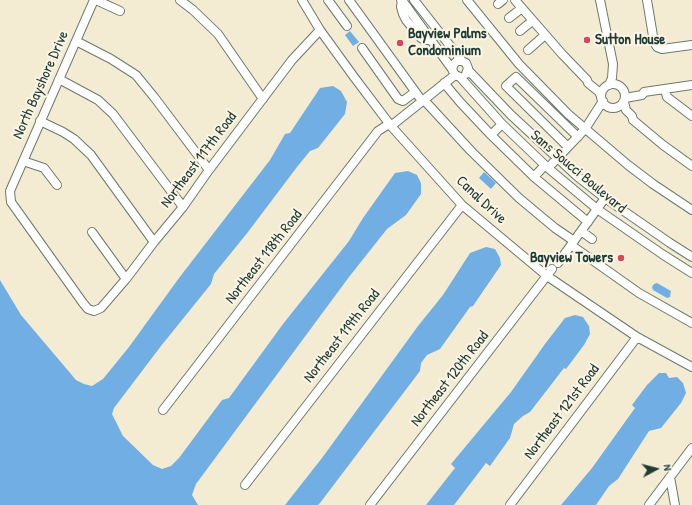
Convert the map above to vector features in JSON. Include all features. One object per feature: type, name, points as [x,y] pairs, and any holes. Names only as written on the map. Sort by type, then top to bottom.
[{"type":"street","points":[[95,0],[120,11]]},
{"type":"street","name":"North Bayshore Drive","points":[[95,0],[10,191],[11,202],[88,309],[94,311],[101,308]]},
{"type":"street","points":[[180,0],[193,10],[218,34],[263,98]]},
{"type":"street","name":"Canal Drive","points":[[302,0],[320,30],[390,124],[462,205],[547,276],[637,337],[692,367]]},
{"type":"street","points":[[349,0],[415,92],[471,151],[519,198],[573,243],[639,294],[692,323]]},
{"type":"street","name":"Sans Soucci Boulevard","points":[[402,0],[456,73],[502,124],[547,167],[597,209],[692,273]]},
{"type":"street","points":[[414,0],[462,61],[466,63],[468,70],[464,76],[456,73],[455,63],[462,61]]},
{"type":"street","points":[[467,0],[519,64],[585,129],[653,184],[692,210]]},
{"type":"street","points":[[515,0],[587,80],[588,83],[599,92],[606,106],[613,108],[630,120],[633,120],[692,166]]},
{"type":"street","points":[[592,120],[592,116],[602,99],[602,92],[612,78],[613,64],[600,0]]},
{"type":"street","points":[[647,0],[654,42],[657,47],[662,49],[692,45]]},
{"type":"street","points":[[330,1],[347,26]]},
{"type":"street","points":[[509,18],[522,8]]},
{"type":"street","points":[[520,31],[532,20]]},
{"type":"street","name":"Northeast 117th Road","points":[[101,308],[183,207],[292,60],[320,30]]},
{"type":"street","points":[[528,50],[545,35]]},
{"type":"street","points":[[76,41],[111,59],[136,75],[154,96],[209,170]]},
{"type":"street","points":[[362,48],[398,99],[403,100],[415,92]]},
{"type":"street","points":[[613,64],[616,68],[624,94],[626,110],[632,116],[633,120]]},
{"type":"street","name":"Sans Soucci Boulevard","points":[[468,70],[511,115],[578,177],[605,198],[670,243],[692,256]]},
{"type":"street","name":"Northeast 118th Road","points":[[164,410],[378,131],[423,100],[456,73]]},
{"type":"street","points":[[568,147],[506,86],[516,77],[578,137]]},
{"type":"street","points":[[59,79],[98,100],[113,114],[183,207]]},
{"type":"street","points":[[587,80],[590,80],[600,86],[616,84],[624,94],[642,95],[644,92],[692,86]]},
{"type":"street","points":[[444,83],[491,135],[534,177],[588,222]]},
{"type":"street","points":[[665,89],[667,98],[692,116]]},
{"type":"street","points":[[534,177],[557,159],[592,120],[594,120],[602,112],[619,107],[624,94]]},
{"type":"street","points":[[40,122],[63,132],[74,139],[91,155],[154,242]]},
{"type":"street","points":[[491,135],[502,124]]},
{"type":"street","points":[[23,161],[44,168],[57,185]]},
{"type":"street","name":"Northeast 120th Road","points":[[370,505],[573,243],[605,198]]},
{"type":"street","name":"Northeast 119th Road","points":[[245,485],[462,205]]},
{"type":"street","points":[[581,231],[592,239]]},
{"type":"street","points":[[92,232],[126,279]]},
{"type":"street","name":"Northeast 121st Road","points":[[510,505],[637,337]]},
{"type":"street","points":[[649,505],[692,448]]},
{"type":"street","points":[[670,477],[675,505]]},
{"type":"water","points":[[350,31],[359,42],[353,46],[345,35]]},
{"type":"water","points":[[333,86],[341,91],[347,102],[345,114],[318,148],[310,151],[297,167],[214,274],[211,284],[114,408],[112,414],[123,436],[153,465],[162,469],[171,466],[179,458],[222,400],[229,398],[283,324],[349,241],[363,218],[395,173],[408,171],[417,175],[421,183],[421,194],[406,215],[387,229],[349,277],[196,484],[192,495],[198,505],[0,505],[0,280],[21,315],[76,380],[92,386],[103,379],[129,347],[179,278],[270,160],[285,134],[290,133],[320,88]]},
{"type":"water","points":[[484,172],[496,183],[491,189],[479,178]]},
{"type":"water","points":[[486,247],[495,249],[500,258],[501,265],[473,306],[470,307],[440,349],[427,355],[421,363],[420,371],[320,503],[318,505],[285,505],[322,458],[418,326],[443,295],[470,253]]},
{"type":"water","points":[[657,283],[671,291],[670,297],[667,298],[653,290],[652,287]]},
{"type":"water","points":[[575,315],[583,317],[589,326],[590,334],[584,345],[530,412],[514,424],[510,438],[490,466],[486,463],[454,505],[426,505],[455,468],[451,464],[511,392],[565,318]]},
{"type":"water","points":[[659,373],[666,373],[669,378],[677,377],[683,383],[686,393],[681,403],[661,428],[649,431],[618,479],[609,486],[596,505],[561,505],[592,468],[635,408],[632,405],[647,385]]},
{"type":"place","name":"Sutton House","points":[[587,40]]},
{"type":"place","name":"Bayview Palms Condominium","points":[[400,43]]},
{"type":"place","name":"Bayview Towers","points":[[621,258]]}]
